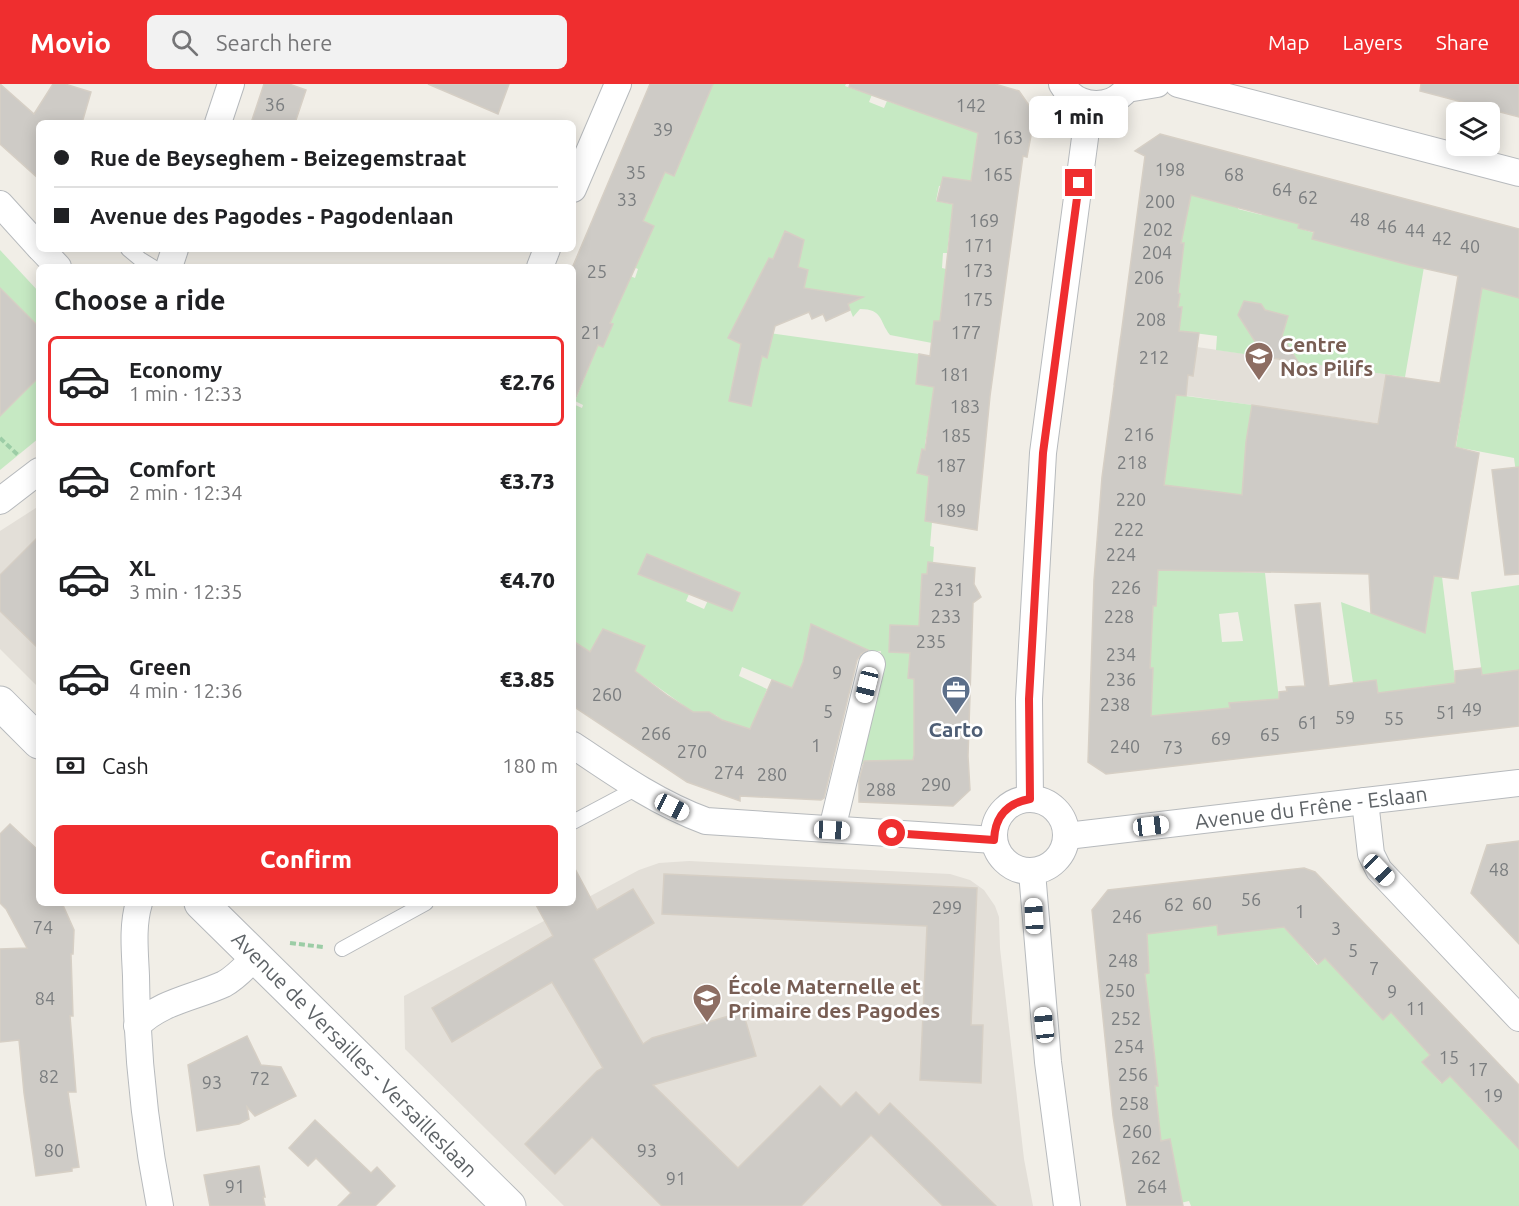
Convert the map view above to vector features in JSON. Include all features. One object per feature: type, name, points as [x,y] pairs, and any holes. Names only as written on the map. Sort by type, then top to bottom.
[{"type":"street","points":[[219,120],[231,84]]},
{"type":"street","points":[[576,182],[618,84]]},
{"type":"street","points":[[1062,84],[1070,95],[1088,104],[1102,104],[1116,99],[1129,86],[1157,84]]},
{"type":"street","points":[[1178,84],[1519,173]]},
{"type":"street","points":[[1030,799],[1029,699],[1043,453],[1088,104]]},
{"type":"street","points":[[2,212],[36,244]]},
{"type":"street","points":[[44,252],[55,264]]},
{"type":"street","points":[[0,501],[30,465]]},
{"type":"street","points":[[832,830],[872,664]]},
{"type":"street","points":[[0,703],[36,739]]},
{"type":"street","points":[[576,747],[637,788],[683,812],[706,821],[994,840]]},
{"type":"street","name":"Avenue du Frêne - Eslaan","points":[[1067,836],[1519,783]]},
{"type":"street","points":[[1030,799],[1040,800],[1056,810],[1062,818],[1067,836],[1062,854],[1056,861],[1049,867],[1032,872],[1015,868],[1007,863],[994,840],[995,827],[1004,812],[1018,801],[1030,799]]},
{"type":"street","points":[[1365,801],[1371,854],[1379,870],[1519,1018]]},
{"type":"street","points":[[1032,872],[1048,1062],[1067,1206]]},
{"type":"street","points":[[139,906],[135,936],[137,1026],[147,1126],[160,1206]]},
{"type":"street","name":"Avenue de Versailles - Versailleslaan","points":[[204,906],[509,1206]]},
{"type":"street","points":[[137,1026],[150,1015],[167,1006],[225,983],[238,975],[256,956]]},
{"type":"lane","points":[[132,252],[148,264]]},
{"type":"lane","points":[[576,820],[637,788]]},
{"type":"lane","points":[[342,949],[421,906]]},
{"type":"path","points":[[0,438],[30,465]]},
{"type":"path","points":[[291,943],[342,949]]},
{"type":"shaded area","name":"Centre Nos Pilifs","points":[[1120,336],[1405,377],[1397,426],[1113,385]]},
{"type":"shaded area","points":[[36,508],[36,685],[0,649],[0,531]]},
{"type":"shaded area","name":"École Maternelle et Primaire des Pagodes","points":[[689,861],[950,874],[970,880],[984,890],[995,906],[999,917],[1000,948],[1024,1159],[1033,1206],[564,1206],[405,1049],[404,996],[572,906],[576,906],[576,904],[639,870],[659,863]]},
{"type":"green space","points":[[713,84],[846,84],[845,86],[862,92],[866,84],[875,87],[869,102],[884,108],[887,101],[988,135],[976,157],[975,182],[939,186],[936,201],[956,205],[947,253],[943,253],[942,268],[954,271],[940,321],[934,321],[932,343],[890,335],[880,317],[873,311],[860,309],[853,317],[844,294],[754,331],[919,354],[916,384],[948,389],[930,416],[925,444],[938,447],[937,452],[922,449],[917,473],[929,476],[932,522],[930,546],[934,547],[933,563],[928,562],[927,574],[922,574],[920,628],[890,625],[890,652],[916,653],[909,666],[908,678],[914,679],[914,691],[919,692],[913,777],[895,764],[894,760],[885,760],[884,764],[860,764],[881,651],[872,652],[839,637],[833,649],[807,641],[805,651],[808,653],[808,673],[800,670],[792,688],[742,667],[739,676],[767,689],[759,710],[789,720],[787,726],[714,733],[721,719],[716,715],[694,714],[677,719],[683,705],[635,671],[645,646],[590,652],[576,643],[576,405],[582,408],[583,405],[576,402],[576,399],[598,345],[603,347],[613,324],[597,317],[630,276],[635,278],[638,269],[631,266],[643,221],[661,170],[674,175]],"holes":[[[734,379],[756,384],[751,406],[729,401]],[[716,583],[704,609],[686,601],[689,594]]]},
{"type":"green space","points":[[1184,193],[1240,201],[1238,209],[1262,215],[1264,208],[1299,223],[1298,228],[1424,267],[1405,377],[1298,362],[1261,304],[1244,301],[1238,315],[1265,357],[1216,350],[1217,336],[1179,331],[1182,308],[1178,307],[1180,294],[1169,292],[1181,268],[1184,244],[1180,243]]},
{"type":"green space","points":[[0,250],[36,289],[36,440],[0,470]]},
{"type":"green space","points":[[1482,282],[1519,298],[1519,467],[1517,467],[1519,495],[1514,458],[1456,447]]},
{"type":"green space","points":[[1149,391],[1252,405],[1242,495],[1185,570],[1265,573],[1279,700],[1230,703],[1230,712],[1180,718],[1125,717],[1152,693],[1153,668],[1150,668],[1145,606],[1156,606],[1160,518],[1164,485]],"holes":[[[1238,612],[1243,641],[1222,642],[1219,614]]]},
{"type":"green space","points":[[1434,575],[1442,577],[1456,688],[1428,686],[1415,688],[1416,696],[1378,696],[1375,680],[1353,683],[1341,602],[1425,633]]},
{"type":"green space","points":[[1519,585],[1519,670],[1482,675],[1471,592]]},
{"type":"green space","points":[[1278,921],[1292,936],[1313,947],[1307,953],[1317,965],[1325,958],[1332,966],[1336,964],[1344,978],[1383,1020],[1391,1012],[1410,1033],[1433,1052],[1422,1062],[1441,1083],[1456,1070],[1470,1098],[1489,1118],[1493,1114],[1501,1130],[1519,1149],[1519,1206],[1191,1206],[1189,1201],[1172,1205],[1181,1195],[1170,1139],[1161,1141],[1155,1086],[1158,1085],[1148,1002],[1139,974],[1149,966],[1141,929],[1217,925],[1218,935]]},
{"type":"building","points":[[0,84],[34,114],[53,84],[65,84],[91,92],[83,120],[36,120],[36,176],[0,144]]},
{"type":"building","points":[[264,84],[289,84],[306,90],[296,120],[252,120]]},
{"type":"building","points":[[428,84],[509,84],[498,114]]},
{"type":"building","points":[[650,84],[713,84],[674,176],[665,172],[643,221],[654,226],[610,323],[613,324],[603,347],[598,345],[576,397],[576,264],[574,264]]},
{"type":"building","points":[[850,84],[995,84],[1019,91],[1035,114],[1027,157],[1023,156],[990,396],[977,530],[925,521],[929,476],[917,473],[922,449],[925,450],[934,387],[916,384],[919,354],[930,356],[934,321],[940,321],[946,269],[953,204],[937,201],[943,177],[971,181],[978,133],[849,87]]},
{"type":"building","points":[[1421,84],[1519,84],[1519,117],[1500,112],[1500,102],[1462,102],[1420,91]]},
{"type":"building","points":[[1160,134],[1519,229],[1519,298],[1482,288],[1455,447],[1479,453],[1458,579],[1434,576],[1425,633],[1371,613],[1369,574],[1158,570],[1156,606],[1153,606],[1150,668],[1153,668],[1151,716],[1230,708],[1229,703],[1279,699],[1279,692],[1287,691],[1286,687],[1305,686],[1295,605],[1320,603],[1329,686],[1376,680],[1378,693],[1455,683],[1455,671],[1481,668],[1482,675],[1519,670],[1519,726],[1106,774],[1088,762],[1094,580],[1102,477],[1145,156],[1135,151]],"holes":[[[1191,195],[1299,224],[1298,228],[1314,232],[1312,239],[1458,276],[1440,383],[1386,375],[1378,424],[1252,405],[1246,442],[1242,495],[1164,485],[1176,395],[1186,396],[1188,375],[1193,376],[1199,333],[1179,331],[1182,307],[1178,307],[1180,294],[1178,293],[1184,243],[1181,243]]]},
{"type":"building","points":[[785,231],[804,240],[798,267],[808,270],[804,288],[863,297],[848,304],[850,310],[826,321],[823,314],[812,319],[809,312],[775,326],[767,358],[762,356],[751,406],[729,401],[741,344],[728,338],[769,258],[773,259]]},
{"type":"building","points":[[0,288],[36,324],[36,380],[0,416]]},
{"type":"building","points":[[1244,301],[1261,304],[1265,310],[1288,316],[1282,336],[1298,362],[1265,357],[1238,315]]},
{"type":"building","points":[[1519,467],[1519,574],[1505,575],[1492,470]]},
{"type":"building","points":[[36,539],[36,646],[0,611],[0,575]]},
{"type":"building","points":[[647,554],[740,593],[732,611],[638,574]]},
{"type":"building","points":[[928,562],[975,568],[974,584],[981,597],[973,603],[968,756],[970,790],[953,806],[859,802],[859,780],[864,761],[913,760],[914,679],[908,678],[910,653],[889,652],[890,625],[919,626],[922,574],[927,574]]},
{"type":"building","points":[[811,624],[868,650],[857,660],[824,798],[821,800],[740,796],[740,801],[687,782],[576,708],[576,643],[590,652],[603,629],[645,646],[635,671],[668,696],[693,712],[709,712],[722,720],[750,729],[772,680],[792,688],[803,662]]},
{"type":"building","points":[[10,824],[36,848],[36,906],[63,906],[74,930],[73,954],[71,954],[73,1016],[70,1016],[76,1092],[68,1092],[79,1167],[72,1168],[72,1171],[36,1176],[19,1040],[0,1042],[0,949],[27,948],[6,909],[0,903],[0,834]]},
{"type":"building","points":[[1519,841],[1519,944],[1471,893],[1487,845]]},
{"type":"building","points":[[1304,868],[1315,872],[1519,1085],[1519,1149],[1450,1076],[1442,1083],[1422,1062],[1430,1055],[1391,1012],[1383,1020],[1325,958],[1318,964],[1284,927],[1218,935],[1217,925],[1147,934],[1149,973],[1145,974],[1158,1086],[1155,1086],[1161,1141],[1170,1139],[1183,1206],[1127,1206],[1113,1116],[1092,910],[1108,890]]},
{"type":"building","points":[[576,871],[597,910],[633,889],[654,923],[593,959],[643,1044],[652,1038],[743,1012],[756,1056],[653,1085],[738,1168],[820,1086],[841,1107],[856,1092],[879,1115],[890,1103],[996,1206],[943,1206],[871,1135],[801,1206],[662,1206],[592,1137],[555,1174],[525,1144],[597,1071],[603,1068],[552,982],[452,1042],[432,1008],[553,936],[537,906],[576,906]]},
{"type":"building","points":[[664,874],[977,888],[971,1025],[983,1025],[981,1083],[920,1080],[927,926],[662,914]]},
{"type":"building","points":[[247,1036],[261,1065],[281,1067],[296,1096],[255,1116],[247,1107],[249,1119],[239,1124],[197,1131],[188,1065]]},
{"type":"building","points":[[315,1120],[371,1173],[377,1167],[395,1186],[375,1206],[338,1206],[351,1193],[316,1158],[308,1166],[289,1148]]},
{"type":"building","points":[[259,1166],[265,1206],[210,1206],[204,1175]]},
{"type":"place","name":"Centre Nos Pilifs","points":[[1259,382]]},
{"type":"place","name":"Carto","points":[[956,716]]},
{"type":"place","name":"École Maternelle et Primaire des Pagodes","points":[[707,1024]]},
{"type":"route","points":[[892,833],[994,840],[995,827],[1000,816],[1018,801],[1030,799],[1029,699],[1043,453],[1079,183]]}]
